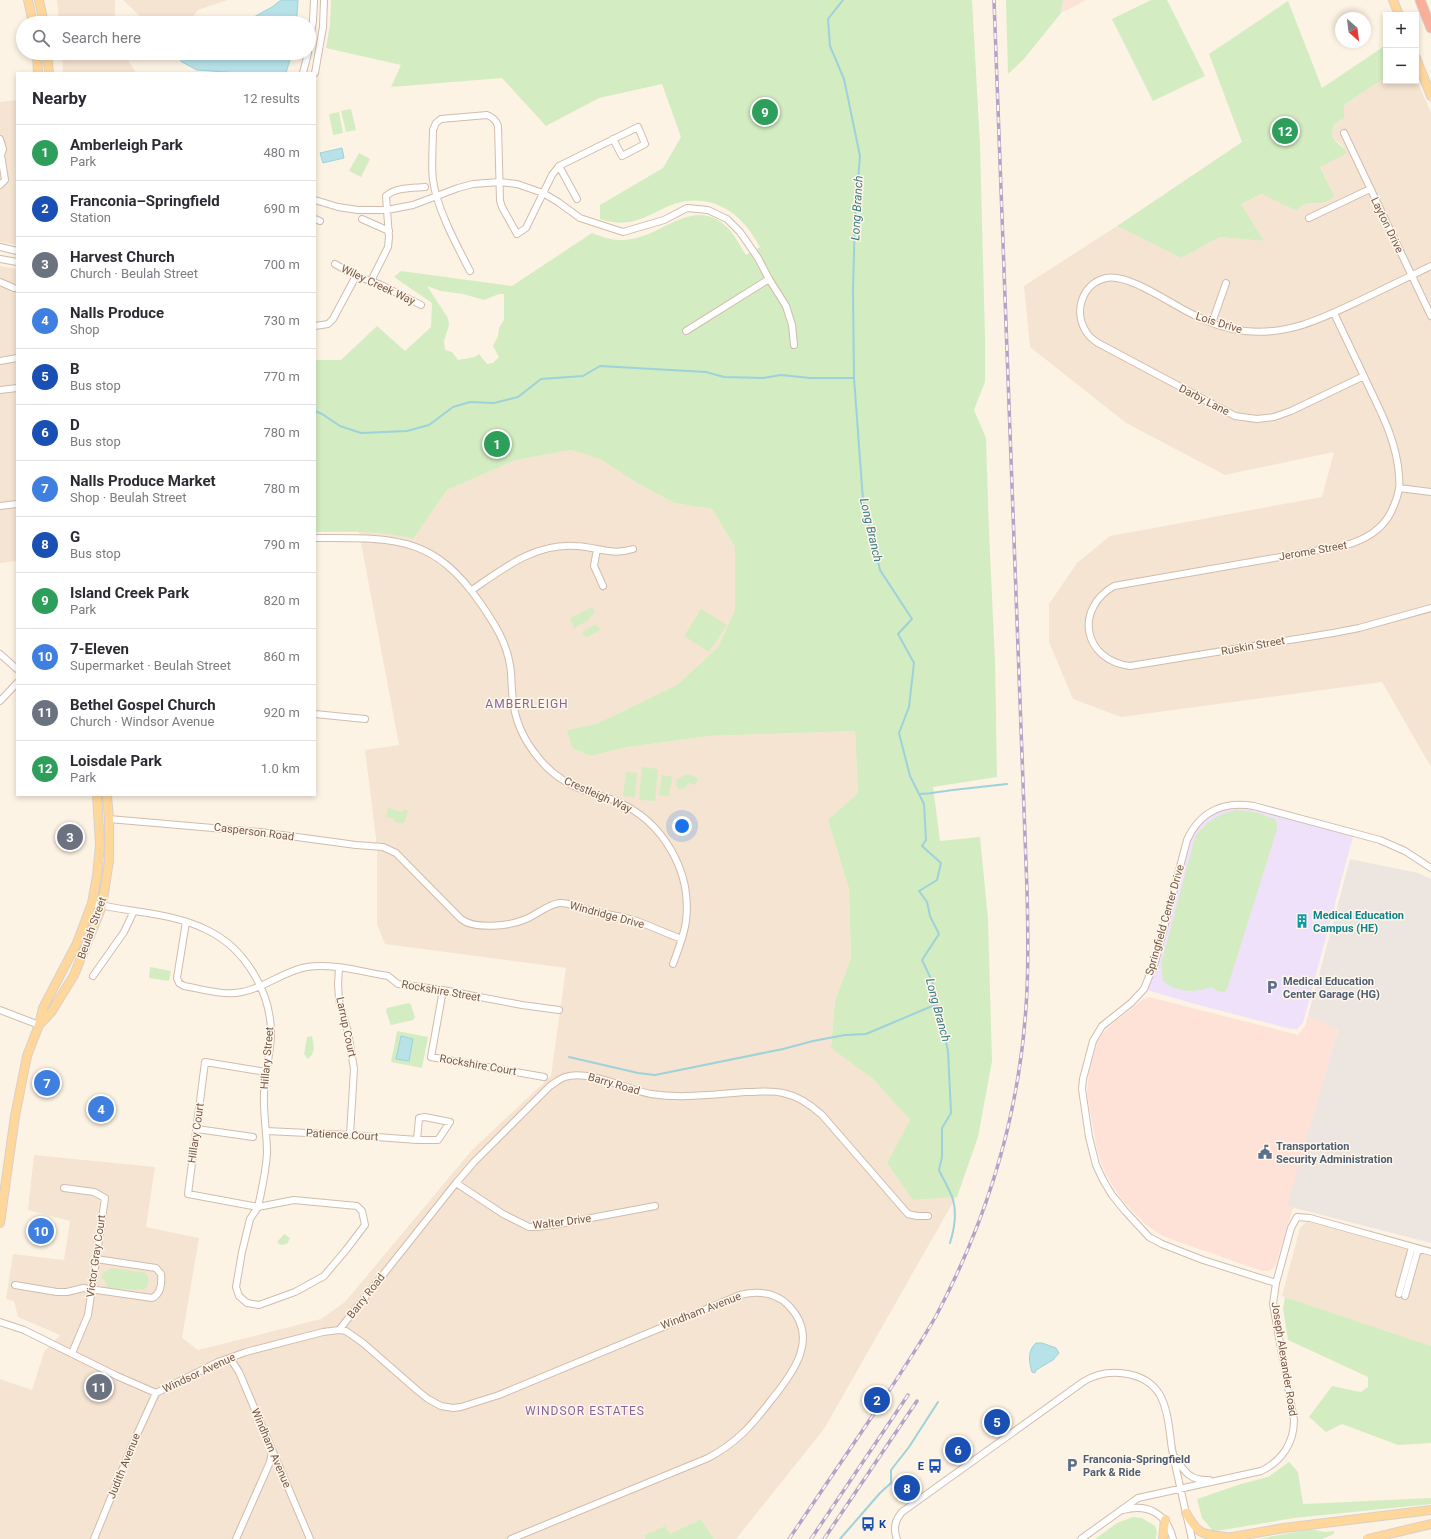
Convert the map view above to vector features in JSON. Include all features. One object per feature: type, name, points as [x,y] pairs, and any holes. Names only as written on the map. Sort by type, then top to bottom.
[{"type":"highway","points":[[1420,0],[1431,28]]},
{"type":"main road","points":[[28,0],[31,16]]},
{"type":"main road","points":[[39,0],[42,16]]},
{"type":"main road","points":[[1393,0],[1398,12]]},
{"type":"main road","points":[[37,60],[38,72]]},
{"type":"main road","points":[[48,60],[49,72]]},
{"type":"main road","points":[[1419,66],[1431,96]]},
{"type":"main road","name":"Beulah Street","points":[[0,1223],[15,1116],[27,1056],[39,1025],[43,1008],[77,943],[92,903],[97,876],[100,845],[97,796]]},
{"type":"main road","name":"Beulah Street","points":[[39,1025],[52,1011],[74,975],[102,906],[109,862],[109,818],[107,796]]},
{"type":"main road","points":[[1221,1539],[1297,1526],[1431,1510]]},
{"type":"main road","points":[[1186,1513],[1193,1525],[1200,1532],[1230,1537]]},
{"type":"main road","points":[[1163,1539],[1165,1520]]},
{"type":"main road","points":[[1368,1539],[1431,1524]]},
{"type":"street","points":[[313,16],[314,0]]},
{"type":"street","points":[[314,72],[323,27],[324,0]]},
{"type":"street","points":[[302,72],[306,60]]},
{"type":"street","points":[[470,271],[453,238],[437,196],[433,179],[433,130],[436,123],[441,119],[487,115],[492,116],[496,121],[498,126],[500,201],[517,234],[526,228],[552,175],[560,166],[613,139],[638,127],[645,144],[622,156],[613,139]]},
{"type":"street","name":"Layton Drive","points":[[1344,134],[1431,316]]},
{"type":"street","points":[[0,139],[3,149],[1,160],[5,180],[0,186]]},
{"type":"street","points":[[560,166],[577,199]]},
{"type":"street","points":[[316,200],[338,207],[358,210],[387,210],[413,205],[473,184],[500,182],[517,184],[543,193],[580,218],[624,232],[664,220],[687,208],[708,210],[727,218],[740,232],[758,258],[786,306],[792,325],[794,345]]},
{"type":"street","points":[[371,281],[388,248],[386,196],[400,189],[425,187]]},
{"type":"street","points":[[1309,218],[1370,189]]},
{"type":"street","points":[[362,219],[388,231]]},
{"type":"street","points":[[0,247],[16,251]]},
{"type":"street","points":[[0,259],[16,262]]},
{"type":"street","name":"Wiley Creek Way","points":[[335,264],[356,276],[379,284],[421,305]]},
{"type":"street","name":"Lois Drive","points":[[1083,298],[1089,288],[1101,280],[1110,277],[1120,278],[1133,282],[1194,316],[1212,322],[1238,330],[1272,332],[1283,331],[1305,325],[1334,313],[1431,266]]},
{"type":"street","points":[[316,326],[328,324],[333,319],[356,276]]},
{"type":"street","points":[[686,331],[769,279]]},
{"type":"street","points":[[0,282],[14,288]]},
{"type":"street","points":[[1212,322],[1226,283]]},
{"type":"street","name":"Darby Lane","points":[[1083,298],[1080,307],[1081,322],[1091,338],[1112,351],[1235,416],[1253,419],[1274,416],[1291,411],[1364,376]]},
{"type":"street","name":"Jerome Street","points":[[1090,632],[1089,621],[1093,606],[1105,591],[1118,584],[1343,546],[1360,541],[1376,531],[1388,517],[1394,506],[1399,488],[1399,470],[1394,443],[1386,422],[1334,313]]},
{"type":"street","points":[[0,361],[16,358]]},
{"type":"street","points":[[0,390],[16,388]]},
{"type":"street","points":[[1399,488],[1431,492]]},
{"type":"street","points":[[0,506],[16,504]]},
{"type":"street","name":"Crestleigh Way","points":[[316,538],[375,538],[410,544],[431,554],[462,578],[472,590],[499,631],[504,642],[510,665],[516,716],[523,735],[535,754],[550,771],[569,784],[586,792],[617,801],[638,813],[656,828],[671,849],[681,871],[686,893],[686,919],[682,939],[674,964]]},
{"type":"street","points":[[472,590],[514,561],[542,549],[567,546],[621,553],[633,549]]},
{"type":"street","points":[[597,549],[594,566],[603,586]]},
{"type":"street","name":"Ruskin Street","points":[[1090,632],[1099,652],[1113,662],[1130,666],[1359,628],[1431,608]]},
{"type":"street","points":[[0,654],[16,668]]},
{"type":"street","points":[[0,701],[16,684]]},
{"type":"street","points":[[316,714],[365,719]]},
{"type":"street","name":"Springfield Center Drive","points":[[1276,1283],[1203,1260],[1162,1244],[1149,1237],[1133,1221],[1112,1195],[1103,1180],[1092,1152],[1082,1099],[1083,1079],[1093,1041],[1105,1022],[1131,1003],[1144,989],[1155,962],[1187,840],[1198,823],[1214,810],[1229,805],[1245,804],[1347,831],[1392,844],[1431,868]]},
{"type":"street","name":"Casperson Road","points":[[109,818],[260,832],[356,845],[383,847],[396,853]]},
{"type":"street","name":"Windridge Drive","points":[[396,853],[461,919],[469,923],[499,925],[511,924],[561,903],[589,911],[631,919],[682,939]]},
{"type":"street","name":"Hillary Street","points":[[92,903],[102,906],[165,916],[208,930],[232,947],[246,963],[260,986],[266,1001],[270,1021],[270,1048],[266,1072],[264,1105],[266,1131],[265,1171],[258,1207],[250,1219],[242,1252],[236,1287],[239,1296],[247,1303],[259,1305],[295,1292],[324,1276],[365,1226],[362,1211],[357,1206],[294,1200],[258,1207]]},
{"type":"street","name":"Beulah Street","points":[[93,976],[124,932],[134,911]]},
{"type":"street","name":"Rockshire Street","points":[[186,922],[177,978],[179,983],[184,986],[228,993],[242,992],[260,986],[286,973],[305,967],[319,965],[388,976],[398,984],[443,990],[522,1005],[559,1010]]},
{"type":"street","name":"Larrup Court","points":[[338,968],[339,1000],[348,1032],[354,1068],[350,1135]]},
{"type":"street","name":"Rockshire Court","points":[[443,990],[431,1057],[544,1077]]},
{"type":"street","points":[[0,1010],[39,1025]]},
{"type":"street","name":"Hillary Court","points":[[258,1207],[188,1194],[198,1129],[205,1062],[266,1072]]},
{"type":"street","name":"Barry Road","points":[[339,1330],[474,1162],[550,1086],[558,1080],[566,1077],[579,1075],[592,1077],[642,1092],[671,1097],[763,1091],[791,1095],[808,1103],[822,1115],[908,1214],[928,1216]]},
{"type":"street","name":"Patience Court","points":[[266,1131],[417,1140],[438,1140],[450,1122],[425,1117],[419,1118],[417,1140]]},
{"type":"street","points":[[198,1129],[253,1137]]},
{"type":"street","name":"Walter Drive","points":[[456,1183],[503,1214],[529,1227],[559,1224],[655,1206]]},
{"type":"street","name":"Victor Gray Court","points":[[64,1188],[94,1192],[105,1198],[88,1315],[72,1353]]},
{"type":"street","name":"Joseph Alexander Road","points":[[1081,1539],[1138,1498],[1256,1472],[1276,1462],[1284,1453],[1291,1439],[1294,1420],[1273,1304],[1276,1283],[1291,1228],[1297,1217],[1310,1218],[1415,1248]]},
{"type":"street","points":[[1402,1295],[1415,1248],[1431,1252]]},
{"type":"street","points":[[15,1285],[57,1292],[67,1292],[83,1288],[152,1298],[159,1292],[162,1278],[160,1271],[156,1268],[96,1259]]},
{"type":"street","name":"Windham Avenue","points":[[339,1330],[346,1331],[363,1343],[428,1399],[442,1406],[457,1408],[469,1406],[499,1395],[740,1295],[757,1292],[768,1294],[777,1297],[790,1307],[798,1319],[802,1334],[802,1349],[799,1359],[790,1376],[778,1392],[749,1428],[734,1442],[708,1458],[511,1539]]},
{"type":"street","name":"Windsor Avenue","points":[[0,1322],[24,1330],[156,1393],[218,1362],[276,1343],[323,1332],[339,1330]]},
{"type":"street","name":"Windham Avenue","points":[[230,1358],[239,1372],[310,1539]]},
{"type":"street","points":[[897,1539],[895,1524],[902,1512],[1083,1382],[1095,1376],[1106,1373],[1126,1374],[1141,1378],[1152,1386],[1160,1395],[1166,1411],[1173,1452],[1192,1539]]},
{"type":"street","name":"Judith Avenue","points":[[94,1539],[134,1441],[156,1393]]},
{"type":"street","points":[[236,1539],[270,1462],[272,1451]]},
{"type":"street","name":"Joseph Alexander Road","points":[[1173,1452],[1184,1470],[1190,1476],[1200,1480],[1218,1480]]},
{"type":"street","points":[[1118,1513],[1130,1508],[1152,1510],[1165,1520],[1173,1539]]},
{"type":"shaded area","points":[[57,0],[115,0],[115,16],[58,16]]},
{"type":"shaded area","points":[[123,0],[227,0],[198,10],[193,16],[140,16]]},
{"type":"shaded area","points":[[1063,0],[1086,0],[1061,13]]},
{"type":"shaded area","points":[[62,60],[128,60],[135,72],[63,72]]},
{"type":"shaded area","points":[[1383,79],[1383,84],[1419,84],[1431,113],[1431,767],[1382,682],[1121,717],[1073,699],[1049,642],[1049,604],[1077,563],[1110,536],[1322,497],[1334,452],[1225,475],[1126,423],[1030,347],[1024,286],[1117,226],[1181,258],[1220,237],[1264,241],[1241,204],[1263,194],[1297,211],[1306,203],[1317,204],[1335,197],[1320,166],[1344,147],[1334,139],[1332,133],[1333,128],[1338,121],[1344,119],[1344,105]]},
{"type":"shaded area","points":[[16,100],[16,245],[0,242],[0,102]]},
{"type":"shaded area","points":[[0,266],[16,269],[16,561],[0,563]]},
{"type":"shaded area","points":[[571,450],[600,459],[637,483],[674,503],[712,509],[735,547],[735,610],[718,647],[677,685],[596,724],[568,730],[572,748],[590,756],[628,747],[709,736],[855,731],[858,793],[828,820],[849,889],[851,958],[835,1001],[831,1048],[874,1080],[910,1120],[887,1163],[913,1200],[956,1197],[824,1429],[736,1539],[714,1539],[701,1519],[670,1534],[665,1526],[644,1535],[645,1539],[0,1539],[0,1379],[32,1390],[44,1352],[60,1335],[18,1317],[14,1301],[6,1299],[13,1254],[64,1260],[70,1221],[28,1210],[34,1155],[155,1167],[146,1227],[199,1238],[182,1338],[198,1350],[321,1319],[345,1302],[473,1149],[551,1076],[566,968],[385,944],[377,924],[377,847],[365,750],[399,745],[359,532],[380,532],[413,539],[447,490],[516,460]]},
{"type":"shaded area","points":[[1254,806],[1354,833],[1303,1023],[1297,1029],[1291,1029],[1191,1003],[1144,989],[1151,973],[1194,826],[1220,808]]},
{"type":"shaded area","points":[[1350,859],[1418,873],[1431,879],[1431,1243],[1287,1206],[1338,1029],[1308,1016]]},
{"type":"shaded area","points":[[1149,997],[1298,1035],[1305,1026],[1308,1016],[1338,1028],[1288,1206],[1293,1208],[1275,1267],[1269,1271],[1262,1271],[1163,1236],[1146,1225],[1121,1199],[1101,1163],[1096,1145],[1087,1093],[1089,1073],[1097,1042],[1103,1033],[1115,1021],[1142,1000]]},
{"type":"shaded area","points":[[1308,1222],[1431,1256],[1431,1346],[1282,1296],[1300,1228]]},
{"type":"green space","points":[[331,0],[972,0],[980,145],[985,336],[985,382],[974,410],[986,438],[995,661],[997,777],[933,787],[940,841],[980,837],[988,919],[992,1061],[978,1137],[957,1197],[913,1200],[887,1163],[910,1120],[874,1080],[831,1048],[835,1001],[851,958],[849,889],[828,820],[858,793],[855,731],[709,736],[628,747],[590,756],[572,748],[567,730],[596,724],[677,685],[718,647],[735,610],[735,547],[712,509],[674,503],[637,483],[600,459],[571,450],[516,460],[447,490],[413,539],[377,533],[316,532],[316,360],[341,360],[377,326],[405,351],[431,327],[432,303],[394,277],[401,271],[512,286],[592,233],[611,239],[631,239],[643,236],[691,216],[703,215],[715,218],[727,227],[746,255],[760,247],[737,216],[719,205],[710,202],[679,202],[644,218],[628,222],[620,223],[600,219],[600,205],[663,168],[681,137],[662,84],[599,98],[546,126],[502,78],[391,87],[401,65],[326,48],[330,25]],"holes":[[[427,286],[441,291],[463,294],[484,300],[499,294],[504,294],[504,320],[499,328],[498,336],[493,346],[499,357],[493,363],[487,364],[479,354],[475,357],[458,360],[452,352],[445,350],[444,341],[449,325],[448,318]]]},
{"type":"green space","points":[[1006,0],[1063,0],[1061,13],[1024,59],[1008,74]]},
{"type":"green space","points":[[1151,0],[1167,0],[1205,76],[1153,101],[1112,19]]},
{"type":"green space","points":[[1288,1],[1322,88],[1383,47],[1383,79],[1344,105],[1344,119],[1334,126],[1332,132],[1334,139],[1347,153],[1320,167],[1335,197],[1322,203],[1305,204],[1297,211],[1262,194],[1241,204],[1264,241],[1220,237],[1181,258],[1117,226],[1242,142],[1209,54]]},
{"type":"green space","points":[[351,109],[356,130],[346,132],[341,111]]},
{"type":"green space","points":[[339,112],[343,133],[333,135],[329,114]]},
{"type":"green space","points":[[359,153],[370,159],[361,177],[349,171]]},
{"type":"green space","points":[[593,607],[594,613],[587,621],[574,628],[570,618]]},
{"type":"green space","points":[[701,609],[727,625],[709,652],[684,636]]},
{"type":"green space","points":[[596,624],[600,630],[588,637],[584,636],[582,632]]},
{"type":"green space","points":[[642,767],[658,769],[655,801],[639,800]]},
{"type":"green space","points":[[626,772],[637,773],[635,797],[623,796]]},
{"type":"green space","points":[[687,774],[698,778],[695,785],[689,783],[683,789],[679,789],[676,785],[677,779]]},
{"type":"green space","points":[[662,775],[672,777],[669,796],[659,795]]},
{"type":"green space","points":[[388,808],[402,812],[404,809],[408,811],[404,823],[394,822],[394,819],[386,817]]},
{"type":"green space","points":[[1236,810],[1255,812],[1275,819],[1277,829],[1227,989],[1224,992],[1217,991],[1211,987],[1194,991],[1185,991],[1175,988],[1163,981],[1161,964],[1195,837],[1212,819]]},
{"type":"green space","points":[[150,967],[171,971],[169,981],[149,978]]},
{"type":"green space","points":[[409,1003],[415,1017],[413,1020],[391,1025],[386,1011],[387,1008]]},
{"type":"green space","points":[[397,1031],[428,1037],[422,1068],[391,1062]]},
{"type":"green space","points":[[312,1036],[314,1046],[312,1054],[308,1059],[304,1054],[307,1037]]},
{"type":"green space","points":[[284,1234],[290,1238],[287,1244],[280,1245],[277,1242]]},
{"type":"green space","points":[[111,1268],[146,1273],[148,1280],[147,1286],[144,1290],[107,1288],[105,1280],[101,1277],[102,1274]]},
{"type":"green space","points":[[1285,1297],[1431,1346],[1431,1443],[1398,1445],[1342,1424],[1326,1432],[1309,1417],[1332,1386],[1361,1392],[1368,1387],[1368,1377],[1288,1340],[1283,1308]]},
{"type":"green space","points":[[1289,1462],[1298,1472],[1303,1504],[1431,1498],[1431,1504],[1294,1518],[1213,1531],[1202,1518],[1197,1499],[1241,1484],[1268,1477]]},
{"type":"green space","points":[[1133,1517],[1142,1518],[1155,1526],[1157,1531],[1156,1539],[1095,1539],[1117,1523]]},
{"type":"green space","points":[[701,1519],[714,1539],[645,1539],[644,1535],[665,1526],[670,1534]]},
{"type":"green space","points":[[1311,1529],[1325,1532],[1334,1531],[1334,1534],[1322,1539],[1258,1539]]},
{"type":"water","points":[[281,0],[298,0],[297,16],[256,16]]},
{"type":"water","points":[[180,60],[290,60],[286,72],[226,72],[197,70]]},
{"type":"water","points":[[342,148],[344,158],[323,163],[320,153]]},
{"type":"water","points":[[401,1036],[413,1039],[409,1061],[396,1059]]},
{"type":"water","points":[[1036,1343],[1042,1343],[1056,1348],[1059,1353],[1053,1360],[1036,1370],[1035,1373],[1032,1372],[1030,1364],[1030,1353]]},
{"type":"waterway","name":"Long Branch","points":[[843,0],[828,19],[830,46],[844,79],[860,156],[855,216],[853,291],[854,378],[863,500],[880,570],[912,619],[898,634],[914,663],[909,707],[899,733],[910,776],[924,804],[926,840],[922,846],[941,863],[937,880],[919,891],[927,902],[930,916],[939,934],[922,960],[932,981],[948,1051],[951,1113],[942,1128],[942,1157],[939,1170],[954,1203],[955,1216],[950,1243]]},
{"type":"waterway","points":[[316,411],[340,426],[361,433],[407,431],[429,425],[453,407],[470,402],[494,403],[518,397],[541,379],[583,376],[600,366],[706,372],[724,377],[763,378],[781,375],[810,378],[854,378]]},
{"type":"waterway","points":[[919,794],[1007,784]]},
{"type":"waterway","points":[[569,1057],[638,1073],[655,1075],[783,1049],[813,1041],[845,1035],[866,1034],[937,1004]]},
{"type":"waterway","name":"Long Branch","points":[[840,1539],[880,1493],[891,1483],[891,1470],[909,1447],[938,1402]]},
{"type":"railway","points":[[789,1539],[912,1355],[936,1316],[954,1280],[971,1242],[998,1166],[1008,1127],[1022,1047],[1028,978],[1027,890],[994,0]]},
{"type":"railway","points":[[811,1539],[908,1395]]},
{"type":"railway","points":[[824,1539],[917,1401]]},
{"type":"place","name":"Island Creek Park","points":[[765,112]]},
{"type":"place","name":"Loisdale Park","points":[[1285,131]]},
{"type":"place","name":"Amberleigh Park","points":[[497,444]]},
{"type":"place","name":"Harvest Church","points":[[70,837]]},
{"type":"place","name":"Medical Education Campus (HE)","points":[[1302,921]]},
{"type":"place","name":"Medical Education Center Garage (HG)","points":[[1272,987]]},
{"type":"place","name":"Nalls Produce Market","points":[[47,1083]]},
{"type":"place","name":"Nalls Produce","points":[[101,1109]]},
{"type":"place","name":"Transportation Security Administration","points":[[1265,1152]]},
{"type":"place","name":"7-Eleven","points":[[41,1231]]},
{"type":"place","name":"Bethel Gospel Church","points":[[99,1387]]},
{"type":"place","name":"Franconia–Springfield","points":[[877,1400]]},
{"type":"place","name":"B","points":[[997,1422]]},
{"type":"place","name":"D","points":[[958,1450]]},
{"type":"place","name":"Franconia-Springfield Park & Ride","points":[[1072,1465]]},
{"type":"place","name":"E","points":[[935,1466]]},
{"type":"place","name":"G","points":[[907,1488]]},
{"type":"place","name":"K","points":[[868,1524]]},
{"type":"district","name":"AMBERLEIGH","points":[[527,704]]},
{"type":"district","name":"WINDSOR ESTATES","points":[[585,1411]]}]
